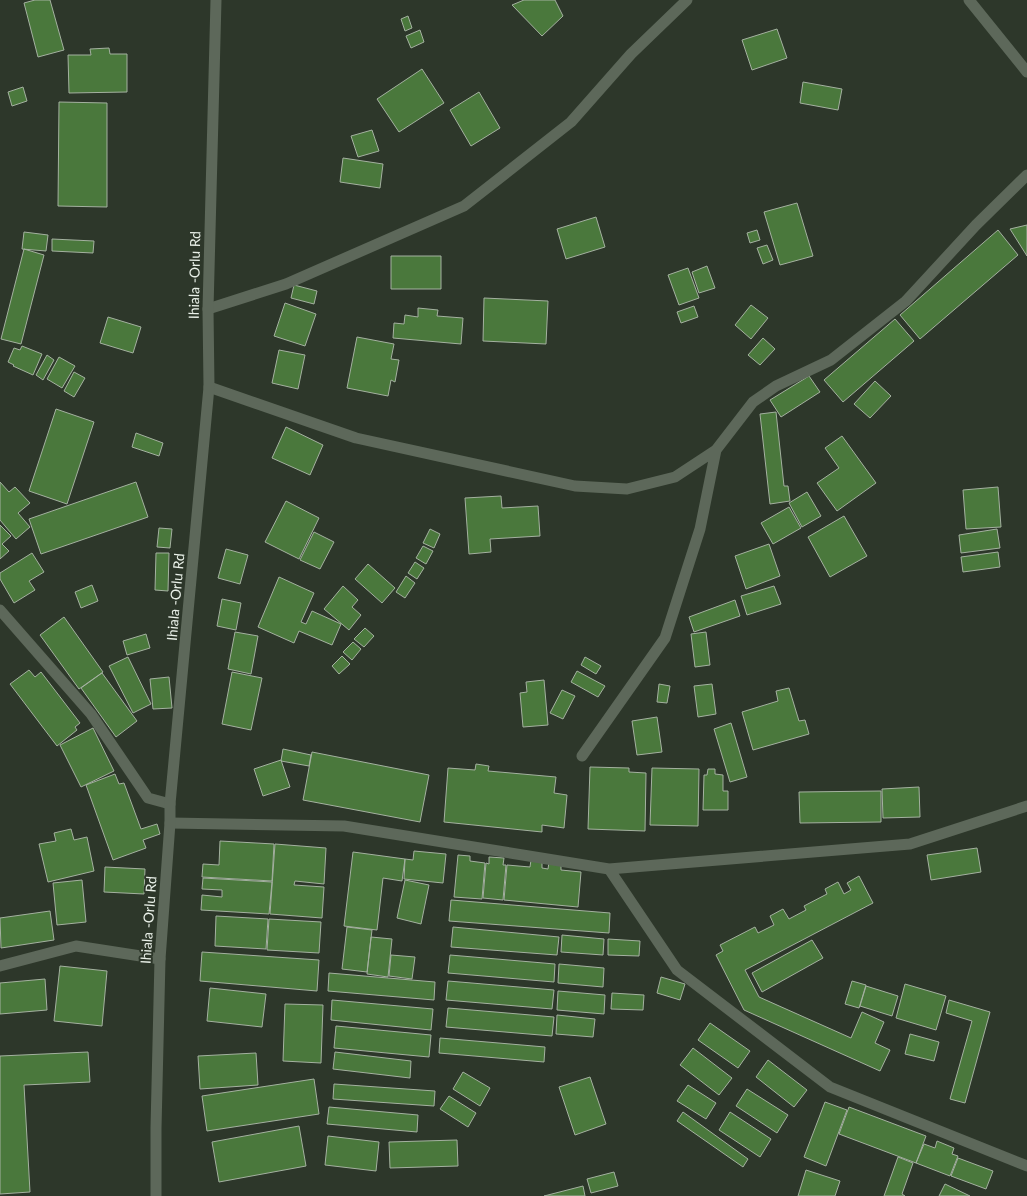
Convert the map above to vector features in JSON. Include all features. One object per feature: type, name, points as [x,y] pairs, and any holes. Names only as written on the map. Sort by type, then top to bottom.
[{"type":"street","name":"Ihiala -Orlu Rd","points":[[156,1196],[160,959],[170,823],[170,804],[209,387],[208,309],[216,0]]},
{"type":"street","points":[[208,309],[286,284],[464,206],[571,122],[631,54],[687,0]]},
{"type":"street","points":[[969,0],[1027,72]]},
{"type":"street","points":[[209,387],[356,438],[576,486],[627,489],[675,477],[716,450],[752,402],[776,386],[831,360],[906,301],[976,225],[1027,175]]},
{"type":"street","points":[[582,756],[665,638],[700,529],[716,450]]},
{"type":"street","points":[[0,610],[91,714],[148,798],[170,804]]},
{"type":"street","points":[[170,823],[344,826],[609,870],[910,844],[1027,806]]},
{"type":"street","points":[[609,870],[677,970],[830,1088],[1027,1166]]},
{"type":"street","points":[[0,966],[76,946],[160,959]]},
{"type":"building","points":[[35,0],[50,0],[64,50],[38,57],[24,3]]},
{"type":"building","points":[[524,0],[555,0],[563,16],[542,36],[512,5]]},
{"type":"building","points":[[408,16],[412,28],[405,31],[401,19]]},
{"type":"building","points":[[777,29],[787,58],[752,70],[742,40]]},
{"type":"building","points":[[420,30],[424,42],[411,48],[406,36]]},
{"type":"building","points":[[109,48],[110,54],[127,54],[127,92],[69,93],[68,55],[91,55],[90,49]]},
{"type":"building","points":[[422,69],[444,103],[399,132],[377,99]]},
{"type":"building","points":[[803,82],[842,89],[838,110],[800,103]]},
{"type":"building","points":[[23,87],[27,101],[12,106],[8,92]]},
{"type":"building","points":[[479,92],[500,128],[471,146],[450,110]]},
{"type":"building","points":[[59,102],[107,103],[107,207],[58,206]]},
{"type":"building","points":[[372,130],[379,151],[358,157],[351,136]]},
{"type":"building","points":[[343,158],[383,164],[380,188],[340,182]]},
{"type":"building","points":[[797,203],[813,256],[780,265],[764,212]]},
{"type":"building","points":[[596,217],[605,247],[566,259],[557,229]]},
{"type":"building","points":[[1027,225],[1027,256],[1010,229]]},
{"type":"building","points":[[757,230],[760,240],[750,243],[747,233]]},
{"type":"building","points":[[998,230],[1018,255],[920,339],[900,315]]},
{"type":"building","points":[[24,232],[48,235],[46,251],[22,249]]},
{"type":"building","points":[[52,239],[94,241],[93,253],[52,251]]},
{"type":"building","points":[[767,245],[773,260],[763,264],[757,248]]},
{"type":"building","points":[[24,249],[44,255],[21,344],[1,339]]},
{"type":"building","points":[[391,256],[441,256],[441,289],[391,289]]},
{"type":"building","points":[[707,266],[715,288],[699,293],[692,272]]},
{"type":"building","points":[[688,268],[699,298],[679,305],[668,275]]},
{"type":"building","points":[[294,285],[317,291],[314,304],[291,298]]},
{"type":"building","points":[[484,298],[548,301],[546,344],[483,341]]},
{"type":"building","points":[[285,303],[316,314],[305,346],[274,336]]},
{"type":"building","points":[[751,305],[768,318],[751,339],[735,325]]},
{"type":"building","points":[[694,306],[698,317],[681,323],[677,312]]},
{"type":"building","points":[[418,308],[438,310],[437,316],[463,318],[461,344],[393,338],[394,323],[404,324],[405,315],[418,317]]},
{"type":"building","points":[[108,317],[141,327],[133,353],[100,343]]},
{"type":"building","points":[[895,319],[914,341],[843,402],[824,380]]},
{"type":"building","points":[[357,337],[394,344],[391,359],[399,360],[395,382],[391,380],[388,396],[347,388]]},
{"type":"building","points":[[763,338],[775,349],[760,365],[748,355]]},
{"type":"building","points":[[22,346],[42,354],[33,375],[13,366],[14,365],[8,362],[14,348],[20,350]]},
{"type":"building","points":[[279,350],[305,355],[298,389],[272,383]]},
{"type":"building","points":[[47,355],[54,360],[43,380],[36,375]]},
{"type":"building","points":[[59,357],[75,366],[62,388],[47,379]]},
{"type":"building","points":[[74,372],[85,378],[74,397],[64,391]]},
{"type":"building","points":[[809,376],[820,392],[781,417],[770,400]]},
{"type":"building","points":[[875,381],[891,396],[870,418],[854,404]]},
{"type":"building","points":[[56,409],[94,422],[67,504],[29,491]]},
{"type":"building","points":[[776,412],[784,486],[788,486],[790,501],[770,504],[760,414]]},
{"type":"building","points":[[286,427],[323,445],[310,475],[272,458]]},
{"type":"building","points":[[136,433],[163,443],[159,456],[132,447]]},
{"type":"building","points":[[842,436],[876,483],[837,511],[817,483],[839,468],[825,448]]},
{"type":"building","points":[[0,482],[9,492],[15,487],[30,503],[18,513],[30,527],[16,539],[0,520]]},
{"type":"building","points":[[136,482],[148,517],[41,554],[29,519]]},
{"type":"building","points":[[998,487],[1001,527],[966,529],[963,490]]},
{"type":"building","points":[[807,492],[821,516],[802,527],[789,503]]},
{"type":"building","points":[[501,496],[502,508],[538,506],[540,536],[490,539],[491,552],[469,554],[465,498]]},
{"type":"building","points":[[286,501],[319,518],[299,559],[265,542]]},
{"type":"building","points":[[789,507],[801,528],[773,544],[761,523]]},
{"type":"building","points":[[844,516],[867,556],[830,577],[808,537]]},
{"type":"building","points":[[0,525],[11,536],[2,544],[9,551],[0,559]]},
{"type":"building","points":[[159,528],[172,529],[170,548],[157,547]]},
{"type":"building","points":[[430,529],[440,534],[434,548],[423,543]]},
{"type":"building","points":[[997,529],[1000,548],[961,553],[959,535]]},
{"type":"building","points":[[314,532],[334,542],[320,569],[300,560]]},
{"type":"building","points":[[769,544],[780,576],[746,589],[735,556]]},
{"type":"building","points":[[423,546],[433,551],[426,564],[416,558]]},
{"type":"building","points":[[226,549],[248,555],[240,584],[218,578]]},
{"type":"building","points":[[998,552],[1000,567],[963,572],[961,557]]},
{"type":"building","points":[[32,553],[44,572],[29,581],[35,590],[14,603],[0,579],[0,573]]},
{"type":"building","points":[[156,553],[169,553],[168,591],[155,590]]},
{"type":"building","points":[[415,562],[424,568],[417,579],[408,573]]},
{"type":"building","points":[[368,564],[395,588],[382,603],[355,579]]},
{"type":"building","points":[[406,576],[415,583],[405,598],[396,592]]},
{"type":"building","points":[[279,577],[314,593],[301,622],[306,624],[312,611],[341,624],[332,645],[299,631],[294,643],[258,627]]},
{"type":"building","points":[[92,585],[98,601],[81,608],[75,592]]},
{"type":"building","points":[[343,586],[358,600],[352,607],[361,615],[349,630],[324,609]]},
{"type":"building","points":[[774,586],[781,604],[747,615],[741,596]]},
{"type":"building","points":[[222,599],[241,603],[236,630],[217,626]]},
{"type":"building","points":[[735,600],[740,616],[694,632],[689,617]]},
{"type":"building","points":[[64,617],[103,672],[79,689],[40,635]]},
{"type":"building","points":[[365,628],[374,636],[364,647],[354,639]]},
{"type":"building","points":[[235,632],[258,636],[251,674],[228,669]]},
{"type":"building","points":[[706,632],[710,665],[695,667],[691,634]]},
{"type":"building","points":[[146,634],[150,648],[127,655],[123,641]]},
{"type":"building","points":[[353,642],[361,649],[352,660],[343,652]]},
{"type":"building","points":[[342,656],[350,664],[339,674],[332,666]]},
{"type":"building","points":[[128,657],[151,704],[133,713],[109,666]]},
{"type":"building","points":[[585,657],[601,666],[596,674],[581,665]]},
{"type":"building","points":[[29,670],[35,677],[41,672],[80,723],[75,727],[77,730],[57,746],[10,684]]},
{"type":"building","points":[[577,671],[605,686],[598,697],[571,682]]},
{"type":"building","points":[[232,672],[262,678],[251,730],[222,724]]},
{"type":"building","points":[[102,673],[137,721],[116,737],[81,688]]},
{"type":"building","points":[[169,677],[172,708],[153,709],[150,679]]},
{"type":"building","points":[[544,680],[548,725],[523,727],[520,693],[527,692],[526,682]]},
{"type":"building","points":[[659,684],[670,686],[667,703],[657,702]]},
{"type":"building","points":[[712,684],[716,714],[698,717],[694,686]]},
{"type":"building","points":[[789,688],[799,721],[805,720],[809,734],[753,750],[742,712],[778,701],[776,691]]},
{"type":"building","points":[[562,690],[575,696],[563,719],[550,713]]},
{"type":"building","points":[[657,717],[662,752],[637,755],[632,721]]},
{"type":"building","points":[[731,723],[747,777],[730,782],[714,729]]},
{"type":"building","points":[[93,728],[114,771],[81,787],[60,745]]},
{"type":"building","points":[[283,749],[311,755],[309,766],[281,761]]},
{"type":"building","points":[[312,752],[429,775],[420,822],[303,800]]},
{"type":"building","points":[[281,760],[290,787],[263,796],[254,769]]},
{"type":"building","points":[[476,764],[489,766],[488,771],[556,777],[554,793],[567,795],[564,828],[542,825],[542,832],[444,822],[448,768],[475,770]]},
{"type":"building","points":[[590,767],[629,768],[629,772],[646,773],[645,831],[588,829]]},
{"type":"building","points":[[652,768],[699,769],[698,826],[650,825]]},
{"type":"building","points":[[708,769],[715,769],[715,774],[723,775],[723,791],[728,791],[728,810],[703,810],[704,775],[707,775]]},
{"type":"building","points":[[115,774],[119,784],[124,783],[141,829],[157,824],[160,834],[143,840],[146,848],[113,860],[86,785]]},
{"type":"building","points":[[919,787],[920,817],[883,818],[882,789]]},
{"type":"building","points":[[881,791],[881,822],[800,823],[799,792]]},
{"type":"building","points":[[71,829],[74,840],[87,837],[94,871],[48,882],[39,844],[56,841],[54,833]]},
{"type":"building","points":[[220,841],[274,844],[272,881],[202,877],[203,864],[219,865]]},
{"type":"building","points":[[275,844],[326,848],[324,884],[295,881],[294,885],[324,887],[322,918],[270,914]]},
{"type":"building","points":[[977,848],[981,872],[931,880],[927,855]]},
{"type":"building","points":[[414,851],[446,854],[443,883],[404,879],[405,859],[413,860]]},
{"type":"building","points":[[353,852],[405,859],[402,881],[383,878],[377,930],[344,926]]},
{"type":"building","points":[[458,855],[470,856],[470,861],[485,863],[482,899],[454,897]]},
{"type":"building","points":[[489,857],[504,858],[503,865],[506,865],[503,900],[483,898],[486,863],[489,864]]},
{"type":"building","points":[[531,860],[542,861],[542,868],[548,869],[549,862],[561,863],[561,870],[581,872],[578,907],[504,900],[507,865],[530,867]]},
{"type":"building","points":[[105,867],[145,869],[144,894],[104,892]]},
{"type":"building","points":[[859,876],[873,903],[745,970],[759,997],[851,1038],[862,1012],[884,1022],[875,1043],[890,1050],[880,1071],[744,1010],[716,955],[723,951],[720,945],[755,927],[758,933],[774,925],[770,916],[783,909],[789,919],[806,910],[804,906],[827,894],[825,889],[838,882],[844,894],[851,890],[847,883]]},
{"type":"building","points":[[203,878],[272,882],[269,914],[201,910],[202,895],[222,897],[222,890],[202,889]]},
{"type":"building","points":[[82,880],[86,922],[57,925],[53,883]]},
{"type":"building","points":[[405,880],[429,885],[421,924],[397,918]]},
{"type":"building","points":[[451,900],[610,913],[609,933],[449,921]]},
{"type":"building","points":[[50,911],[54,940],[1,948],[0,918]]},
{"type":"building","points":[[216,916],[268,919],[266,949],[215,946]]},
{"type":"building","points":[[269,919],[321,922],[319,953],[267,950]]},
{"type":"building","points":[[347,927],[372,930],[367,972],[342,969]]},
{"type":"building","points":[[453,927],[559,937],[557,955],[451,947]]},
{"type":"building","points":[[562,935],[604,939],[603,955],[561,952]]},
{"type":"building","points":[[371,937],[392,939],[388,977],[367,974]]},
{"type":"building","points":[[608,939],[640,941],[639,956],[608,955]]},
{"type":"building","points":[[812,940],[823,958],[762,992],[752,973]]},
{"type":"building","points":[[202,952],[319,960],[317,991],[200,981]]},
{"type":"building","points":[[391,955],[415,957],[412,979],[389,976]]},
{"type":"building","points":[[450,955],[555,964],[554,982],[448,973]]},
{"type":"building","points":[[559,964],[604,968],[603,987],[558,983]]},
{"type":"building","points":[[60,966],[107,971],[102,1026],[54,1021]]},
{"type":"building","points":[[329,973],[435,982],[434,1000],[328,991]]},
{"type":"building","points":[[661,977],[685,984],[680,1000],[657,993]]},
{"type":"building","points":[[45,979],[47,1010],[0,1014],[0,983]]},
{"type":"building","points":[[448,981],[554,990],[552,1009],[446,1000]]},
{"type":"building","points":[[852,981],[866,985],[859,1008],[845,1004]]},
{"type":"building","points":[[905,984],[946,996],[936,1030],[896,1018]]},
{"type":"building","points":[[866,986],[898,996],[892,1016],[860,1006]]},
{"type":"building","points":[[210,988],[266,994],[262,1027],[207,1021]]},
{"type":"building","points":[[558,991],[605,995],[604,1014],[557,1010]]},
{"type":"building","points":[[612,993],[644,995],[643,1010],[611,1009]]},
{"type":"building","points":[[332,1000],[433,1009],[431,1030],[331,1020]]},
{"type":"building","points":[[949,1000],[990,1012],[965,1103],[950,1099],[972,1021],[946,1013]]},
{"type":"building","points":[[285,1004],[323,1005],[321,1063],[283,1061]]},
{"type":"building","points":[[448,1008],[554,1017],[552,1036],[446,1027]]},
{"type":"building","points":[[557,1015],[595,1019],[593,1037],[556,1034]]},
{"type":"building","points":[[710,1023],[750,1051],[738,1068],[698,1040]]},
{"type":"building","points":[[336,1026],[431,1035],[429,1057],[334,1048]]},
{"type":"building","points":[[910,1034],[939,1042],[934,1061],[905,1054]]},
{"type":"building","points":[[440,1038],[545,1047],[544,1062],[439,1053]]},
{"type":"building","points":[[693,1048],[732,1078],[719,1095],[680,1065]]},
{"type":"building","points":[[88,1052],[90,1082],[24,1085],[30,1192],[0,1194],[0,1056]]},
{"type":"building","points":[[335,1052],[411,1061],[410,1078],[333,1069]]},
{"type":"building","points":[[256,1053],[258,1085],[200,1089],[198,1056]]},
{"type":"building","points":[[768,1060],[807,1090],[794,1107],[756,1077]]},
{"type":"building","points":[[463,1072],[490,1088],[480,1106],[453,1089]]},
{"type":"building","points":[[590,1077],[606,1124],[575,1135],[559,1087]]},
{"type":"building","points":[[314,1079],[319,1114],[207,1131],[202,1096]]},
{"type":"building","points":[[334,1084],[435,1091],[434,1106],[333,1099]]},
{"type":"building","points":[[688,1085],[716,1103],[706,1119],[677,1101]]},
{"type":"building","points":[[747,1089],[788,1115],[777,1133],[736,1106]]},
{"type":"building","points":[[449,1096],[476,1113],[468,1127],[440,1109]]},
{"type":"building","points":[[825,1102],[847,1110],[826,1166],[804,1157]]},
{"type":"building","points":[[329,1107],[418,1115],[417,1132],[327,1124]]},
{"type":"building","points":[[849,1107],[926,1136],[916,1163],[839,1134]]},
{"type":"building","points":[[683,1112],[748,1159],[743,1167],[677,1121]]},
{"type":"building","points":[[730,1112],[771,1139],[760,1157],[719,1130]]},
{"type":"building","points":[[299,1126],[306,1166],[219,1182],[212,1142]]},
{"type":"building","points":[[328,1136],[379,1142],[376,1171],[325,1165]]},
{"type":"building","points":[[457,1140],[458,1166],[390,1168],[389,1142]]},
{"type":"building","points":[[937,1141],[954,1148],[952,1154],[958,1156],[950,1176],[916,1163],[924,1144],[935,1148]]},
{"type":"building","points":[[898,1157],[913,1163],[902,1194],[905,1196],[884,1196]]},
{"type":"building","points":[[958,1158],[993,1171],[986,1189],[951,1176]]},
{"type":"building","points":[[806,1170],[840,1181],[835,1196],[798,1196]]},
{"type":"building","points":[[614,1172],[618,1186],[591,1193],[587,1179]]},
{"type":"building","points":[[945,1184],[970,1196],[939,1196]]},
{"type":"building","points":[[583,1186],[585,1196],[544,1196]]}]
